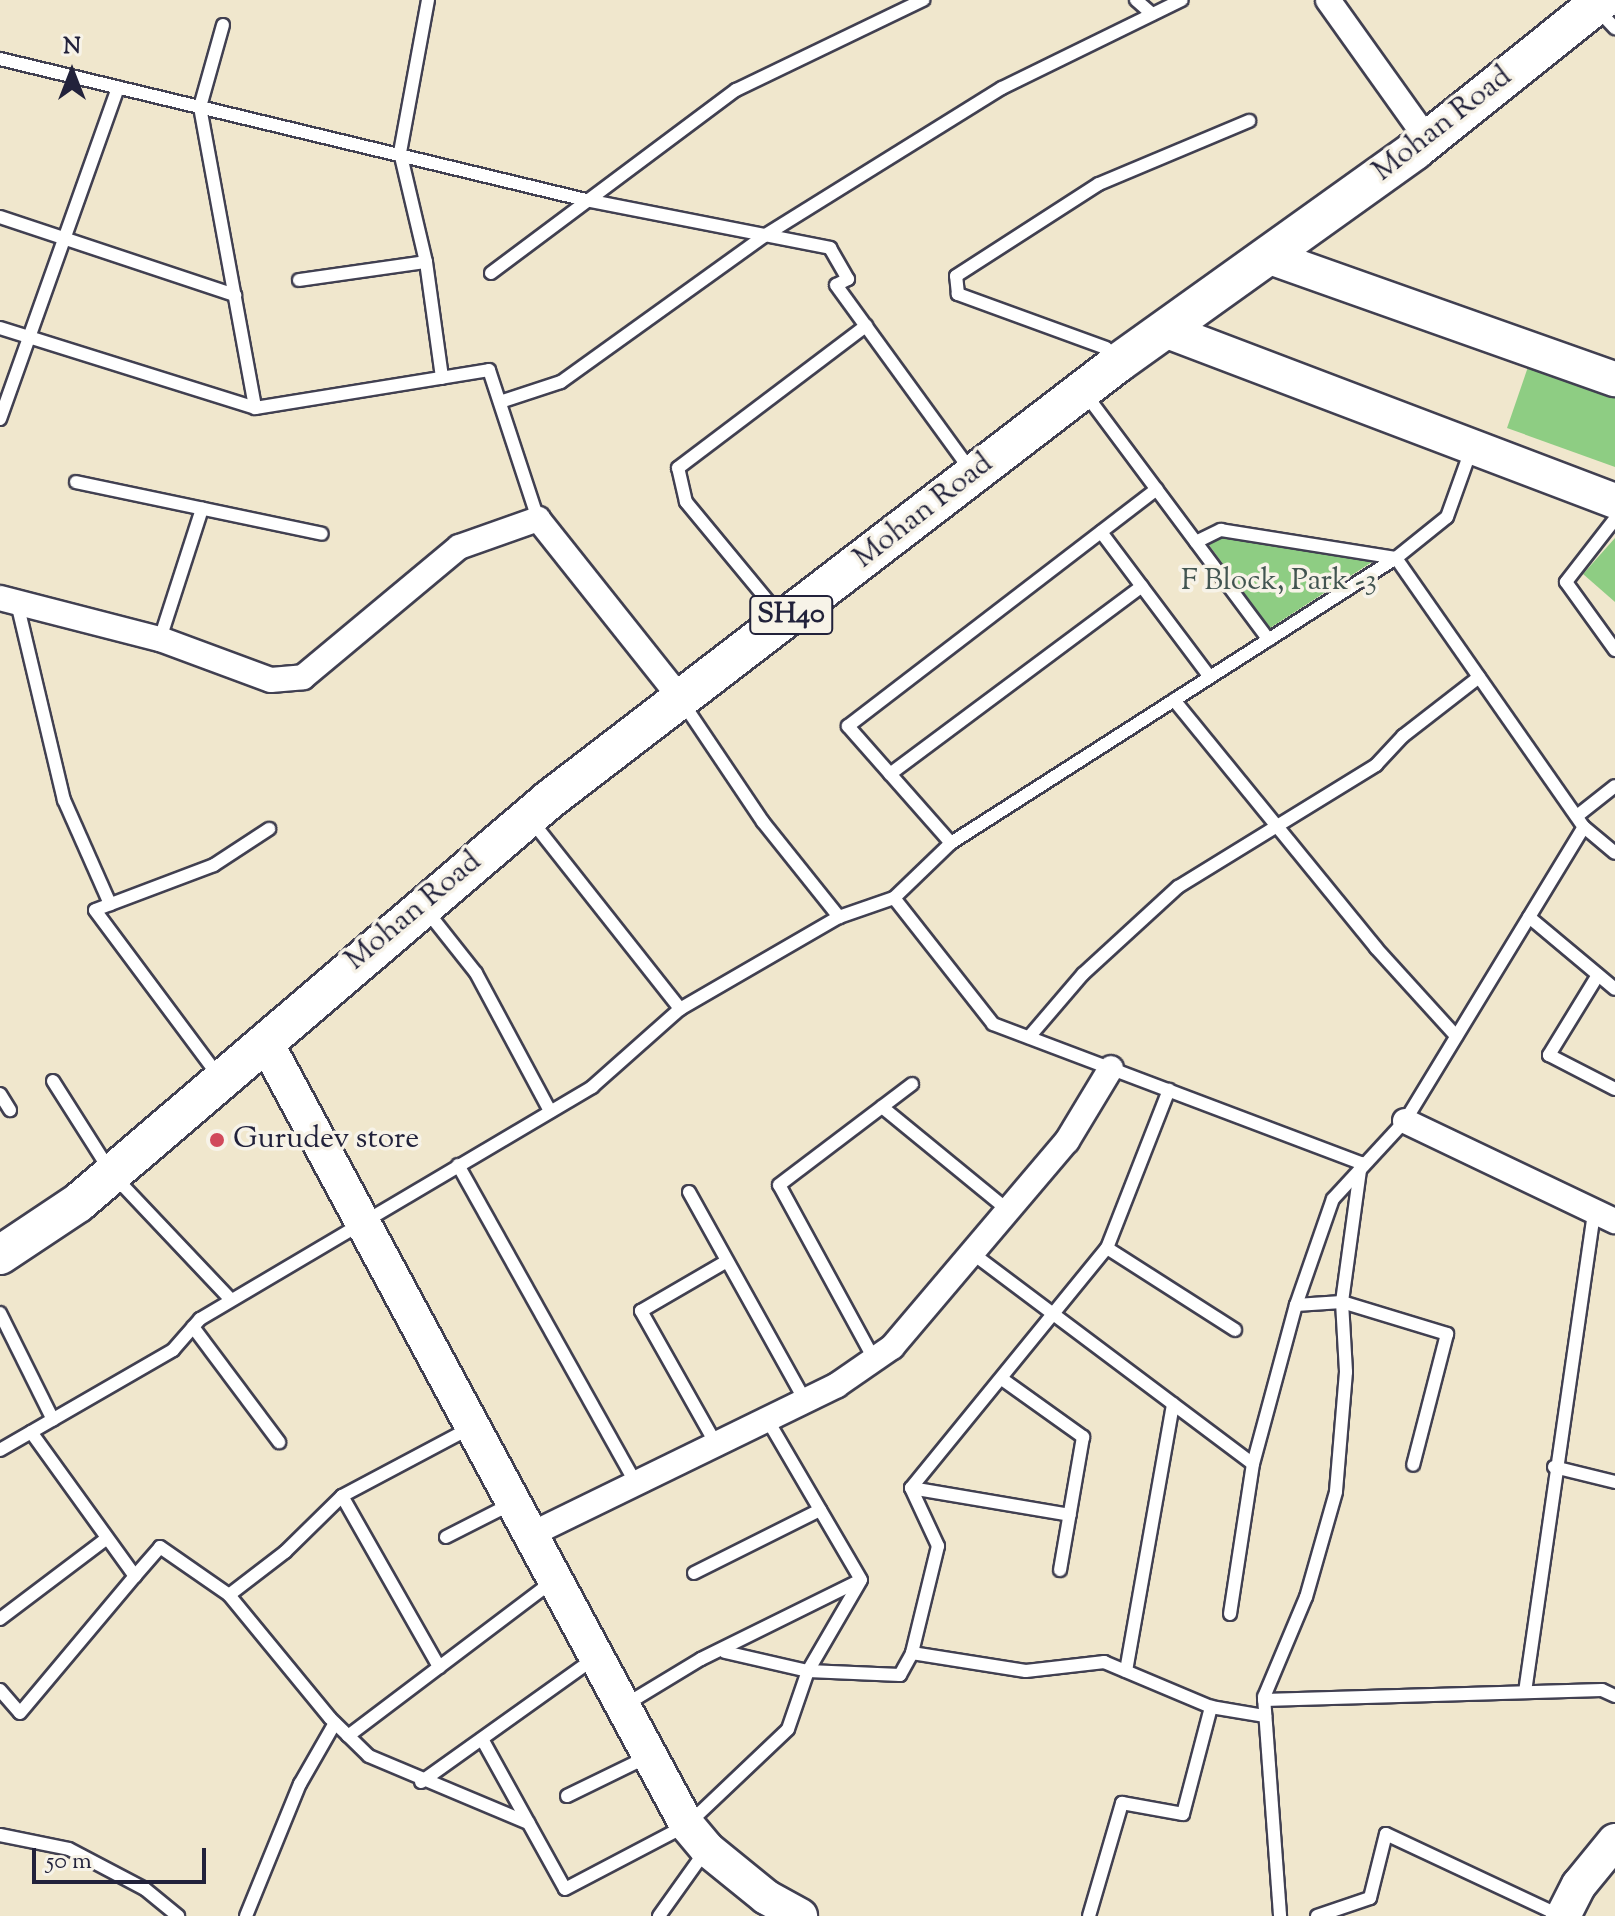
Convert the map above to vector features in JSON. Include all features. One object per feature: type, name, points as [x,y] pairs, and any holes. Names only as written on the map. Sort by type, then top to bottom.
[{"type":"main road","name":"Mohan Road","points":[[6,1249],[112,1174],[423,905],[529,817],[681,699],[1118,363],[1604,11]]},
{"type":"street","points":[[1328,0],[1428,140]]},
{"type":"street","points":[[1267,256],[1615,379]]},
{"type":"street","points":[[1165,330],[1615,501]]},
{"type":"street","points":[[8,600],[160,639],[271,680],[303,677],[459,547],[538,519],[681,699]]},
{"type":"street","points":[[265,1041],[697,1837],[760,1906],[800,1916]]},
{"type":"street","points":[[532,1534],[805,1400],[892,1347],[1067,1141],[1111,1068]]},
{"type":"street","points":[[1405,1121],[1605,1216]]},
{"type":"street","points":[[1562,1916],[1579,1885],[1615,1841]]},
{"type":"lane","points":[[428,0],[400,152],[426,262],[442,378]]},
{"type":"lane","points":[[491,273],[736,90],[923,0]]},
{"type":"lane","points":[[1136,0],[1152,14]]},
{"type":"lane","points":[[500,402],[561,382],[764,236],[1002,88],[1182,0]]},
{"type":"lane","points":[[223,25],[200,107],[255,408]]},
{"type":"lane","points":[[0,59],[400,152],[586,200],[830,248],[848,279],[836,285],[974,474]]},
{"type":"lane","points":[[0,419],[118,87]]},
{"type":"lane","points":[[1118,363],[1106,348],[958,294],[956,276],[1099,184],[1249,121]]},
{"type":"lane","points":[[0,217],[235,295]]},
{"type":"lane","points":[[299,280],[426,262]]},
{"type":"lane","points":[[784,620],[686,502],[678,468],[866,326]]},
{"type":"lane","points":[[0,328],[255,408],[489,370],[538,519]]},
{"type":"lane","points":[[1082,390],[1269,640]]},
{"type":"lane","points":[[0,1450],[173,1350],[193,1327],[231,1300],[592,1087],[680,1009],[839,917],[894,898],[951,843],[1396,558],[1447,517],[1472,447]]},
{"type":"lane","points":[[76,482],[322,534]]},
{"type":"lane","points":[[951,843],[848,726],[1157,489]]},
{"type":"lane","points":[[160,639],[202,509]]},
{"type":"lane","points":[[1615,519],[1566,582],[1615,650]]},
{"type":"lane","points":[[1196,542],[1221,530],[1396,558],[1580,822],[1615,853]]},
{"type":"lane","points":[[1101,532],[1210,677]]},
{"type":"lane","points":[[890,774],[1142,586]]},
{"type":"lane","points":[[8,600],[64,800],[110,904]]},
{"type":"lane","points":[[1029,1037],[1083,974],[1178,887],[1376,765],[1403,736],[1479,677]]},
{"type":"lane","points":[[681,699],[763,822],[839,917]]},
{"type":"lane","points":[[1174,700],[1456,1036]]},
{"type":"lane","points":[[1230,1614],[1253,1464],[1296,1305],[1333,1199],[1361,1163],[1405,1121],[1529,917],[1580,822],[1615,786]]},
{"type":"lane","points":[[529,817],[680,1009]]},
{"type":"lane","points":[[222,1080],[95,910],[214,865],[269,829]]},
{"type":"lane","points":[[894,898],[993,1024],[1361,1163]]},
{"type":"lane","points":[[423,905],[476,973],[550,1111]]},
{"type":"lane","points":[[1529,917],[1615,989]]},
{"type":"lane","points":[[1598,975],[1549,1055],[1615,1089]]},
{"type":"lane","points":[[53,1081],[112,1174],[231,1300]]},
{"type":"lane","points":[[874,1359],[779,1185],[912,1084]]},
{"type":"lane","points":[[911,1488],[1055,1316],[1107,1248],[1169,1090]]},
{"type":"lane","points":[[0,1094],[10,1110]]},
{"type":"lane","points":[[882,1107],[1008,1210]]},
{"type":"lane","points":[[1280,1916],[1264,1700],[1306,1597],[1336,1492],[1346,1372],[1342,1302],[1361,1163]]},
{"type":"lane","points":[[458,1165],[636,1483]]},
{"type":"lane","points":[[689,1192],[805,1400]]},
{"type":"lane","points":[[1525,1692],[1554,1467],[1605,1216]]},
{"type":"lane","points":[[1107,1248],[1235,1330]]},
{"type":"lane","points":[[972,1253],[1253,1464]]},
{"type":"lane","points":[[716,1444],[641,1311],[727,1261]]},
{"type":"lane","points":[[1296,1305],[1342,1302],[1447,1334],[1413,1465]]},
{"type":"lane","points":[[0,1313],[53,1420]]},
{"type":"lane","points":[[193,1327],[279,1442]]},
{"type":"lane","points":[[1002,1379],[1083,1437],[1060,1570]]},
{"type":"lane","points":[[1126,1671],[1173,1404]]},
{"type":"lane","points":[[767,1419],[861,1580]]},
{"type":"lane","points":[[229,1595],[285,1552],[342,1496],[473,1426]]},
{"type":"lane","points":[[31,1432],[135,1576]]},
{"type":"lane","points":[[1554,1467],[1615,1482]]},
{"type":"lane","points":[[911,1488],[1070,1515]]},
{"type":"lane","points":[[725,1652],[808,1671],[900,1675],[912,1653],[938,1546],[911,1488]]},
{"type":"lane","points":[[342,1496],[439,1667]]},
{"type":"lane","points":[[446,1537],[515,1502]]},
{"type":"lane","points":[[694,1573],[820,1510]]},
{"type":"lane","points":[[0,1619],[107,1538]]},
{"type":"lane","points":[[0,1690],[20,1713],[160,1547],[229,1595],[335,1723],[369,1756],[421,1782],[528,1823]]},
{"type":"lane","points":[[348,1736],[556,1578]]},
{"type":"lane","points":[[625,1705],[701,1659],[725,1652],[861,1580]]},
{"type":"lane","points":[[659,1916],[697,1837],[788,1729],[808,1671],[861,1580]]},
{"type":"lane","points":[[912,1653],[1026,1671],[1104,1662],[1211,1707],[1265,1716]]},
{"type":"lane","points":[[421,1782],[598,1656]]},
{"type":"lane","points":[[1264,1700],[1602,1690],[1615,1696]]},
{"type":"lane","points":[[1089,1916],[1122,1803],[1183,1814],[1211,1707]]},
{"type":"lane","points":[[246,1916],[300,1784],[335,1723]]},
{"type":"lane","points":[[482,1739],[565,1889],[697,1837]]},
{"type":"lane","points":[[567,1796],[652,1755]]},
{"type":"lane","points":[[1317,1916],[1370,1898],[1386,1834],[1562,1916]]},
{"type":"lane","points":[[0,1835],[69,1849],[145,1889],[178,1916]]},
{"type":"green space","points":[[1530,361],[1615,389],[1615,467],[1507,428]]},
{"type":"green space","name":"F Block, Park -3","points":[[1221,538],[1372,562],[1270,628],[1209,545]]},
{"type":"green space","points":[[1615,538],[1615,602],[1583,574]]},
{"type":"place","name":"Gurudev store","points":[[217,1140]]}]
